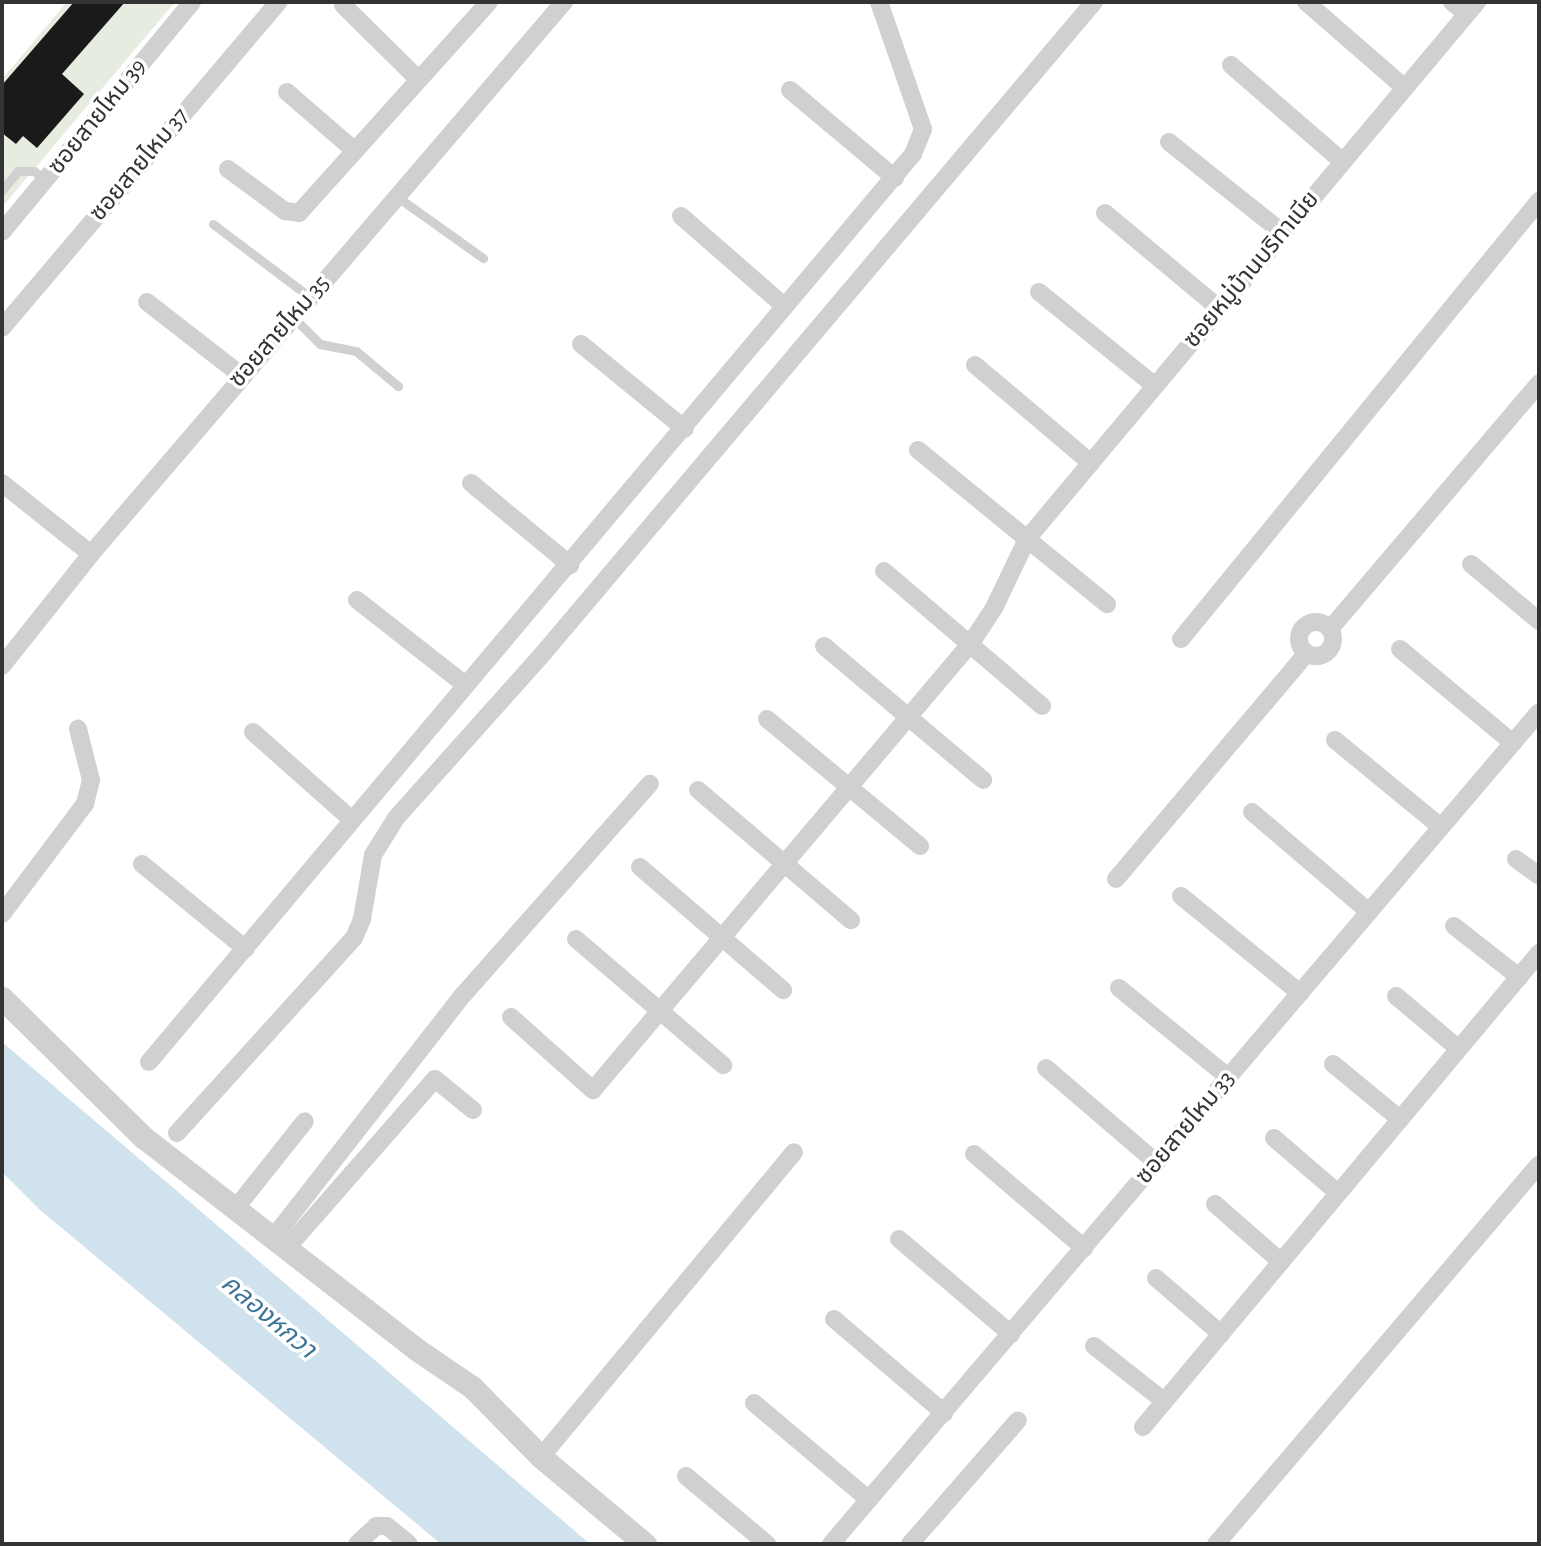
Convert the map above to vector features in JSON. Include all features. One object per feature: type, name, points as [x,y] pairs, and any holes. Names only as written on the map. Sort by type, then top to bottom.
[{"type":"street","name":"ซอยสายไหม 39","points":[[2,232],[192,2]]},
{"type":"street","name":"ซอยสายไหม 37","points":[[2,328],[278,2]]},
{"type":"street","name":"ซอยสายไหม 35","points":[[2,666],[90,554],[564,2]]},
{"type":"street","points":[[149,1062],[464,684],[570,565],[685,429],[913,153],[923,129],[879,2]]},
{"type":"street","points":[[177,1133],[354,939],[362,919],[373,855],[396,818],[546,650],[1094,2]]},
{"type":"street","points":[[1306,2],[1405,88]]},
{"type":"street","points":[[1452,2],[1472,8]]},
{"type":"street","points":[[343,5],[416,78]]},
{"type":"street","points":[[228,169],[293,215],[307,207],[481,5]]},
{"type":"street","name":"ซอยหมู่บ้านบริทาเนีย","points":[[511,1017],[593,1090],[658,1009],[970,644],[994,608],[1027,539],[1472,8]]},
{"type":"street","points":[[1230,65],[1343,162]]},
{"type":"street","points":[[790,90],[894,178]]},
{"type":"street","points":[[287,92],[354,150]]},
{"type":"street","points":[[1169,142],[1283,233]]},
{"type":"street","points":[[1181,639],[1539,201]]},
{"type":"street","points":[[1105,213],[1220,309]]},
{"type":"street","points":[[681,216],[784,306]]},
{"type":"street","points":[[1039,292],[1155,386]]},
{"type":"street","points":[[147,302],[242,376]]},
{"type":"street","points":[[581,344],[685,429]]},
{"type":"street","points":[[975,365],[1091,463]]},
{"type":"street","points":[[1116,879],[1307,653],[1320,655],[1331,648],[1330,629],[1539,383]]},
{"type":"street","points":[[918,450],[1107,604]]},
{"type":"street","points":[[2,483],[90,554]]},
{"type":"street","points":[[471,483],[570,565]]},
{"type":"street","points":[[1471,564],[1539,621]]},
{"type":"street","points":[[884,571],[1042,706]]},
{"type":"street","points":[[357,600],[464,684]]},
{"type":"street","points":[[824,646],[983,780]]},
{"type":"street","points":[[1400,649],[1513,743]]},
{"type":"street","name":"ซอยสายไหม 33","points":[[831,1544],[1539,712]]},
{"type":"street","points":[[767,719],[920,846]]},
{"type":"street","points":[[2,914],[85,804],[91,780],[78,729]]},
{"type":"street","points":[[253,732],[351,819]]},
{"type":"street","points":[[1335,740],[1441,827]]},
{"type":"street","points":[[280,1244],[463,995],[650,784]]},
{"type":"street","points":[[698,790],[851,920]]},
{"type":"street","points":[[1252,812],[1369,912]]},
{"type":"street","points":[[1516,859],[1539,876]]},
{"type":"street","points":[[142,864],[246,948]]},
{"type":"street","points":[[640,867],[783,990]]},
{"type":"street","points":[[1181,896],[1300,993]]},
{"type":"street","points":[[1454,926],[1519,977]]},
{"type":"street","points":[[576,939],[723,1065]]},
{"type":"street","points":[[1143,1427],[1539,953]]},
{"type":"street","points":[[1119,988],[1228,1077]]},
{"type":"street","points":[[1396,996],[1459,1049]]},
{"type":"street","points":[[2,998],[143,1137],[280,1244],[472,1387],[541,1457],[646,1544]]},
{"type":"street","points":[[1334,1064],[1399,1119]]},
{"type":"street","points":[[1046,1068],[1157,1163]]},
{"type":"street","points":[[280,1244],[435,1079],[472,1110]]},
{"type":"street","points":[[235,1209],[305,1121]]},
{"type":"street","points":[[1275,1138],[1338,1193]]},
{"type":"street","points":[[541,1457],[794,1152]]},
{"type":"street","points":[[974,1154],[1084,1248]]},
{"type":"street","points":[[1216,1544],[1539,1165]]},
{"type":"street","points":[[1215,1204],[1281,1262]]},
{"type":"street","points":[[898,1239],[1011,1334]]},
{"type":"street","points":[[1156,1278],[1221,1334]]},
{"type":"street","points":[[834,1319],[944,1413]]},
{"type":"street","points":[[1094,1346],[1164,1401]]},
{"type":"street","points":[[754,1403],[869,1500]]},
{"type":"street","points":[[910,1544],[1018,1420]]},
{"type":"street","points":[[686,1476],[767,1544]]},
{"type":"street","points":[[357,1544],[376,1526],[387,1526],[409,1544]]},
{"type":"lane","points":[[2,190],[18,171],[34,171],[46,181]]},
{"type":"lane","points":[[396,196],[482,258]]},
{"type":"lane","points":[[213,224],[310,297]]},
{"type":"lane","points":[[294,318],[320,344],[356,351],[398,386]]},
{"type":"shaded area","points":[[67,2],[175,2],[2,207],[2,79]]},
{"type":"water","name":"คลองหกวา","points":[[2,1042],[590,1544],[441,1544],[39,1209],[2,1172]]},
{"type":"building","points":[[74,2],[125,2],[62,74],[84,94],[37,148],[23,136],[16,144],[2,133],[2,85]]}]
